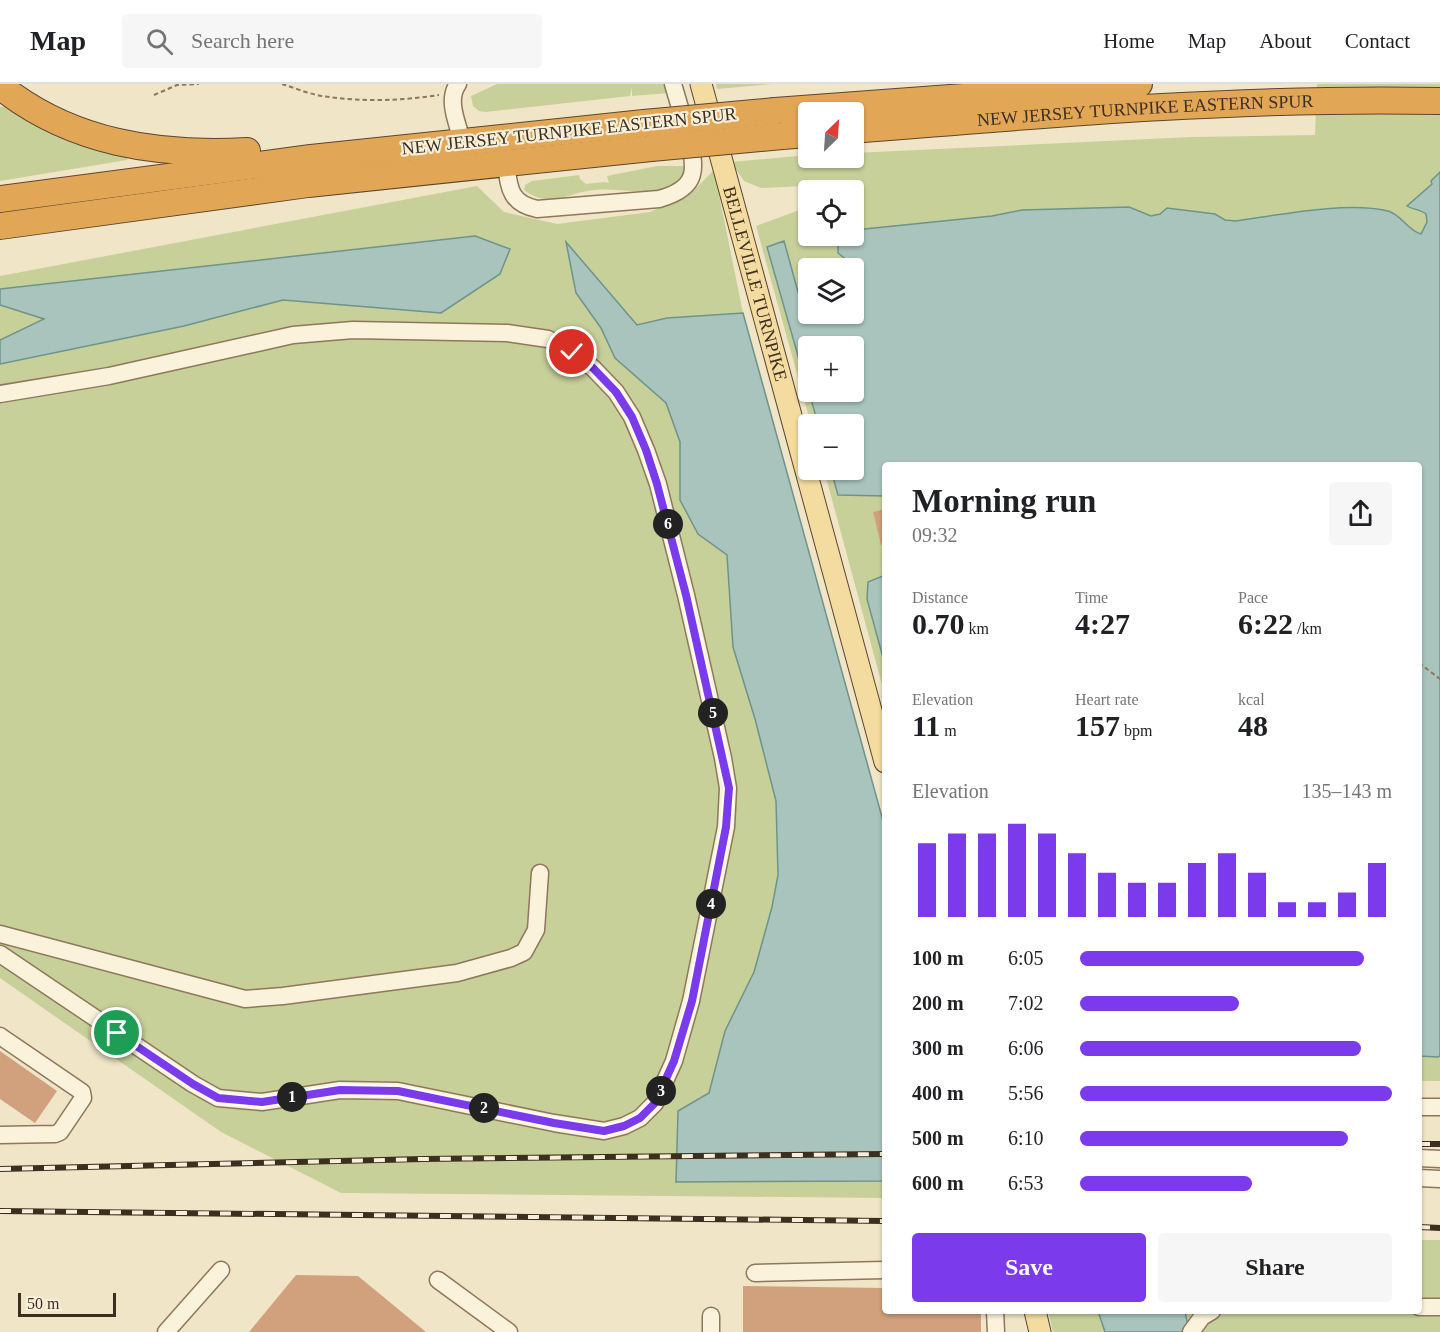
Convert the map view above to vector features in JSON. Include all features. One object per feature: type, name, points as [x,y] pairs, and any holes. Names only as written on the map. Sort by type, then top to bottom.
[{"type":"highway","name":"NEW JERSEY TURNPIKE EASTERN SPUR","points":[[0,199],[462,141],[775,111],[1139,84]]},
{"type":"highway","points":[[0,86],[21,102],[59,123],[99,139],[124,145],[166,151],[210,153],[294,146],[382,150]]},
{"type":"highway","name":"NEW JERSEY TURNPIKE EASTERN SPUR","points":[[864,129],[1138,110],[1314,101],[1440,101]]},
{"type":"highway","name":"NEW JERSEY TURNPIKE EASTERN SPUR","points":[[0,226],[223,195],[506,163],[798,135]]},
{"type":"highway","points":[[0,243],[148,219],[223,195]]},
{"type":"main road","name":"BELLEVILLE TURNPIKE","points":[[701,84],[882,751]]},
{"type":"main road","points":[[1036,1314],[1040,1332]]},
{"type":"lane","points":[[506,163],[509,189],[513,196],[523,205],[537,209],[659,199],[675,193],[690,179],[694,162],[674,84]]},
{"type":"lane","points":[[456,88],[453,105],[462,141]]},
{"type":"lane","points":[[0,394],[109,376],[252,343],[324,331],[507,333],[548,339],[572,352],[593,368],[616,392],[632,417],[646,450],[686,595],[729,788],[726,827],[692,1001],[674,1061],[655,1103],[640,1118],[624,1126],[604,1131],[398,1091],[340,1090],[262,1102],[218,1098],[164,1065],[0,954]]},
{"type":"lane","points":[[0,934],[245,999],[283,996],[457,973],[511,958],[524,952],[536,930],[540,873]]},
{"type":"lane","points":[[0,1036],[82,1092],[82,1098],[60,1132],[0,1135]]},
{"type":"lane","points":[[1422,1107],[1440,1107]]},
{"type":"lane","points":[[1422,1158],[1440,1159]]},
{"type":"lane","points":[[1422,1178],[1440,1179]]},
{"type":"lane","points":[[165,1332],[220,1270]]},
{"type":"lane","points":[[755,1273],[882,1270]]},
{"type":"lane","points":[[438,1280],[510,1332]]},
{"type":"lane","points":[[1422,1307],[1440,1307]]},
{"type":"lane","points":[[994,1314],[996,1332]]},
{"type":"lane","points":[[1191,1332],[1207,1314]]},
{"type":"path","points":[[154,95],[177,85],[199,84]]},
{"type":"path","points":[[282,84],[321,96],[376,100],[416,98],[456,88]]},
{"type":"path","points":[[1422,665],[1440,679]]},
{"type":"green space","points":[[497,84],[665,84],[669,93],[632,96],[632,87],[630,96],[486,112],[479,111],[473,106],[471,96]]},
{"type":"green space","points":[[716,84],[772,84],[717,89]]},
{"type":"green space","points":[[1317,84],[1440,84],[1440,1081],[1422,1081],[1422,462],[882,462],[882,685],[827,480],[864,480],[864,414],[808,414],[805,402],[864,402],[864,336],[798,336],[798,377],[756,226],[798,211],[798,246],[864,246],[864,180],[798,180],[798,186],[761,188],[744,181],[731,162],[798,156],[798,168],[864,168],[864,153],[1191,137],[1315,135]]},
{"type":"green space","points":[[11,105],[129,154],[127,160],[0,181],[0,107]]},
{"type":"green space","points":[[657,166],[687,166],[680,178],[659,190],[595,190],[543,199],[524,190],[525,185],[532,181],[579,175],[586,184],[609,183],[607,176]]},
{"type":"green space","points":[[714,170],[743,313],[667,318],[637,325],[567,244],[576,293],[601,328],[615,358],[666,403],[680,442],[680,501],[698,534],[727,555],[733,647],[755,719],[776,801],[778,875],[772,907],[754,972],[725,1031],[709,1093],[676,1181],[882,1181],[882,1198],[341,1193],[221,1132],[0,978],[0,364],[184,326],[283,300],[441,313],[475,236],[0,289],[0,276],[477,186],[504,212],[557,224],[650,212],[692,192]]},
{"type":"green space","points":[[0,305],[45,319],[0,340]]},
{"type":"green space","points":[[1422,1240],[1440,1240],[1440,1332],[1053,1332],[1049,1314],[1422,1314]]},
{"type":"water","points":[[1440,172],[1440,1056],[1438,1057],[1422,1056],[1422,462],[882,462],[882,496],[838,495],[834,480],[864,480],[864,414],[815,414],[812,402],[864,402],[864,336],[798,336],[798,356],[767,247],[784,241],[798,292],[798,324],[864,324],[864,258],[844,258],[838,253],[838,246],[864,246],[864,229],[992,216],[1022,210],[1129,207],[1151,216],[1160,214],[1167,208],[1215,214],[1225,220],[1236,221],[1333,208],[1371,208],[1393,213],[1421,234],[1427,222],[1426,214],[1407,206],[1432,184],[1431,181]]},
{"type":"water","points":[[475,236],[510,249],[500,274],[441,313],[283,300],[184,326],[0,364],[0,340],[44,319],[0,305],[0,289]]},
{"type":"water","points":[[566,242],[637,325],[667,318],[743,313],[882,817],[882,1181],[676,1182],[678,1111],[709,1093],[725,1031],[754,972],[772,907],[778,875],[776,801],[755,719],[733,647],[727,555],[698,534],[680,500],[680,442],[666,403],[615,358],[601,328],[576,293]]},
{"type":"water","points":[[882,576],[882,654],[867,599],[868,582]]},
{"type":"water","points":[[1099,1314],[1186,1314],[1189,1332],[1105,1332]]},
{"type":"building","points":[[882,510],[882,545],[881,545],[873,512]]},
{"type":"building","points":[[0,1051],[57,1091],[35,1123],[0,1099]]},
{"type":"building","points":[[296,1275],[358,1276],[426,1332],[249,1332]]},
{"type":"building","points":[[743,1286],[882,1288],[882,1314],[981,1314],[981,1332],[743,1332]]},
{"type":"railway","points":[[1422,1144],[1440,1144]]},
{"type":"railway","points":[[0,1169],[423,1159],[882,1154]]},
{"type":"railway","points":[[0,1211],[882,1221]]},
{"type":"railway","points":[[1422,1227],[1440,1228]]},
{"type":"route","points":[[117,1033],[218,1098],[240,1101],[262,1102],[340,1090],[398,1091],[604,1131],[624,1126],[640,1118],[655,1103],[674,1061],[692,1001],[726,827],[729,788],[686,595],[646,450],[632,417],[616,392],[593,368],[572,352]]}]
